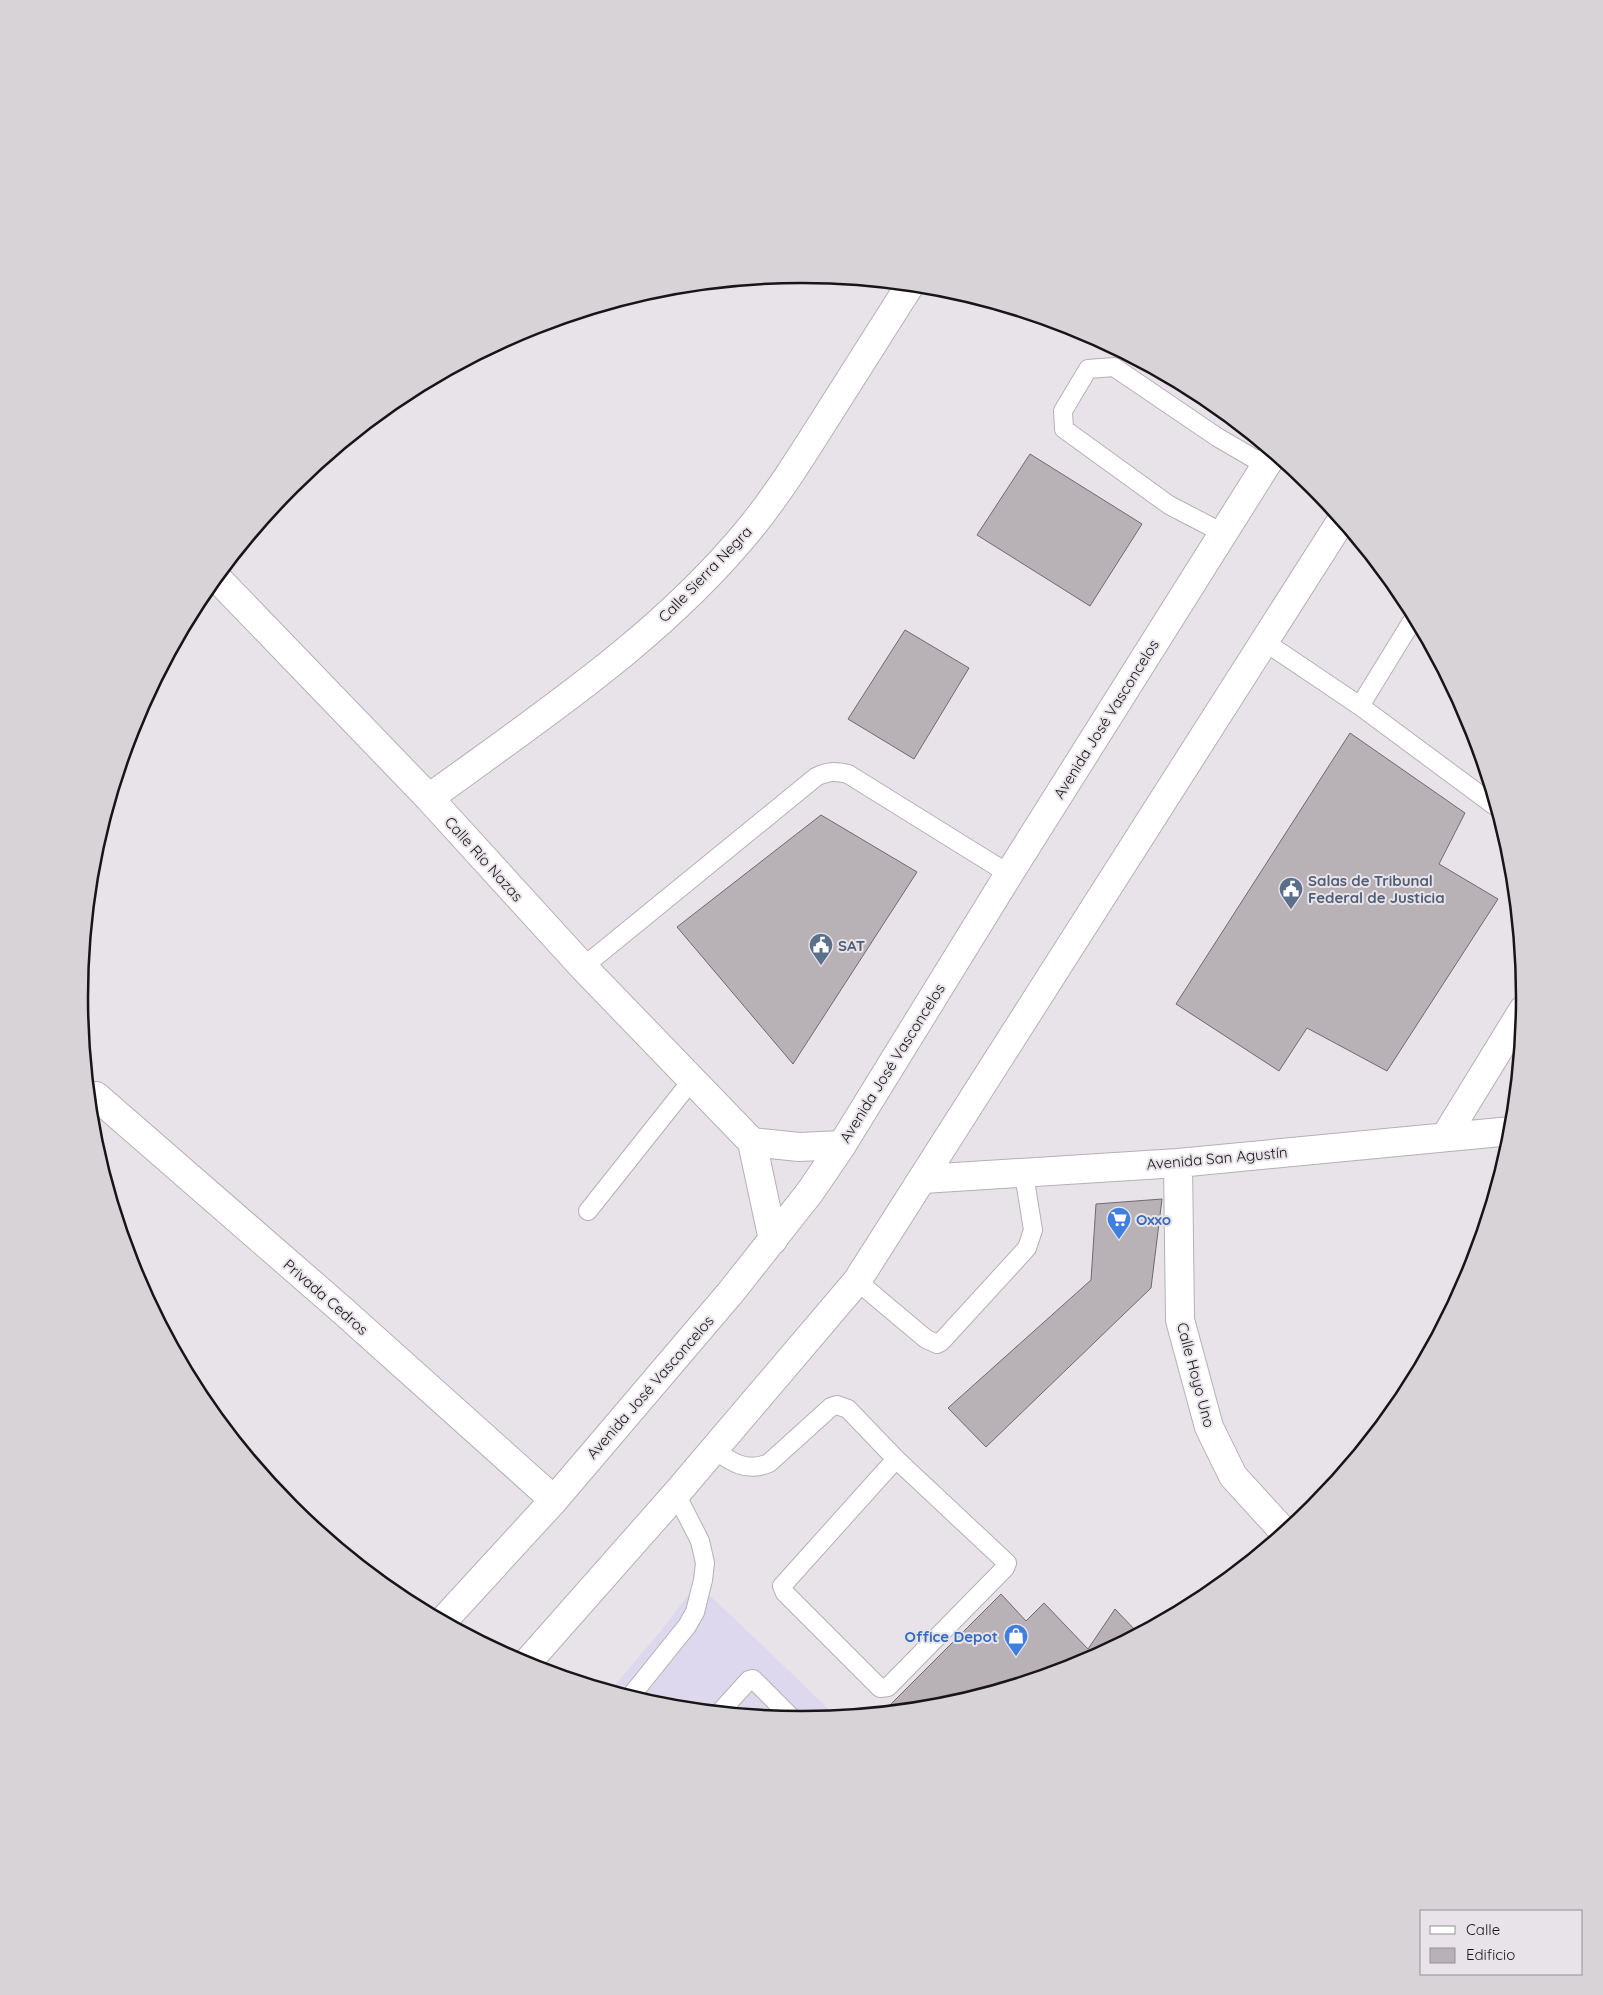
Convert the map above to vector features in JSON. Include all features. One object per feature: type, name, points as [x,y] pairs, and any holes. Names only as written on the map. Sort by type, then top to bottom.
[{"type":"street","name":"Calle Sierra Negra","points":[[429,798],[608,667],[669,613],[708,575],[752,526],[783,485],[906,292]]},
{"type":"street","name":"Avenida José Vasconcelos","points":[[446,1617],[554,1500],[731,1292],[810,1192],[842,1144],[1269,460]]},
{"type":"street","points":[[531,1658],[676,1494],[857,1281],[1338,527]]},
{"type":"street","name":"Calle Río Nazas","points":[[221,582],[429,798],[583,967],[752,1142]]},
{"type":"street","points":[[1445,1137],[1515,1023]]},
{"type":"street","name":"Privada Cedros","points":[[96,1096],[319,1290],[554,1500]]},
{"type":"street","name":"Avenida San Agustín","points":[[923,1179],[1178,1163],[1503,1132]]},
{"type":"street","points":[[773,1240],[752,1142],[799,1147],[842,1144]]},
{"type":"street","name":"Calle Hoyo Uno","points":[[1178,1163],[1180,1320],[1209,1427],[1233,1476],[1279,1527]]},
{"type":"lane","points":[[1223,533],[1169,505],[1064,429],[1063,411],[1088,369],[1114,367],[1217,437],[1269,460]]},
{"type":"lane","points":[[1360,706],[1410,625]]},
{"type":"lane","points":[[1265,642],[1360,706],[1487,800]]},
{"type":"lane","points":[[583,967],[816,777],[826,772],[837,771],[848,774],[1009,874]]},
{"type":"lane","points":[[588,1212],[692,1080]]},
{"type":"lane","points":[[857,1281],[926,1339],[937,1344],[941,1342],[1026,1248],[1033,1230],[1024,1174]]},
{"type":"lane","points":[[713,1449],[739,1465],[752,1468],[760,1467],[769,1463],[831,1407],[837,1404],[848,1409],[896,1459],[1007,1563],[1005,1568],[888,1687],[880,1688],[785,1593],[782,1586],[896,1459]]},
{"type":"lane","points":[[635,1691],[687,1626],[695,1612],[703,1580],[705,1563],[700,1541],[676,1494]]},
{"type":"lane","points":[[725,1707],[754,1678],[786,1711]]},
{"type":"shaded area","points":[[697,1584],[830,1711],[802,1712],[755,1710],[708,1705],[662,1698],[614,1686]]},
{"type":"building","points":[[1030,454],[1142,524],[1090,606],[977,535]]},
{"type":"building","points":[[905,630],[969,668],[914,759],[848,719]]},
{"type":"building","points":[[1350,733],[1465,813],[1439,864],[1498,899],[1387,1071],[1307,1028],[1279,1071],[1176,1004]]},
{"type":"building","points":[[821,815],[917,872],[793,1064],[677,927]]},
{"type":"building","points":[[1162,1199],[1151,1288],[986,1447],[948,1408],[1091,1280],[1096,1204]]},
{"type":"building","name":"Office Depot","points":[[1001,1594],[1026,1621],[1044,1603],[1088,1649],[1115,1609],[1134,1629],[1075,1657],[1031,1674],[941,1698],[889,1706]]},
{"type":"place","name":"Salas de Tribunal Federal de Justicia","points":[[1291,910]]},
{"type":"place","name":"SAT","points":[[821,966]]},
{"type":"place","name":"Oxxo","points":[[1119,1240]]},
{"type":"place","name":"Office Depot","points":[[1016,1657]]}]
